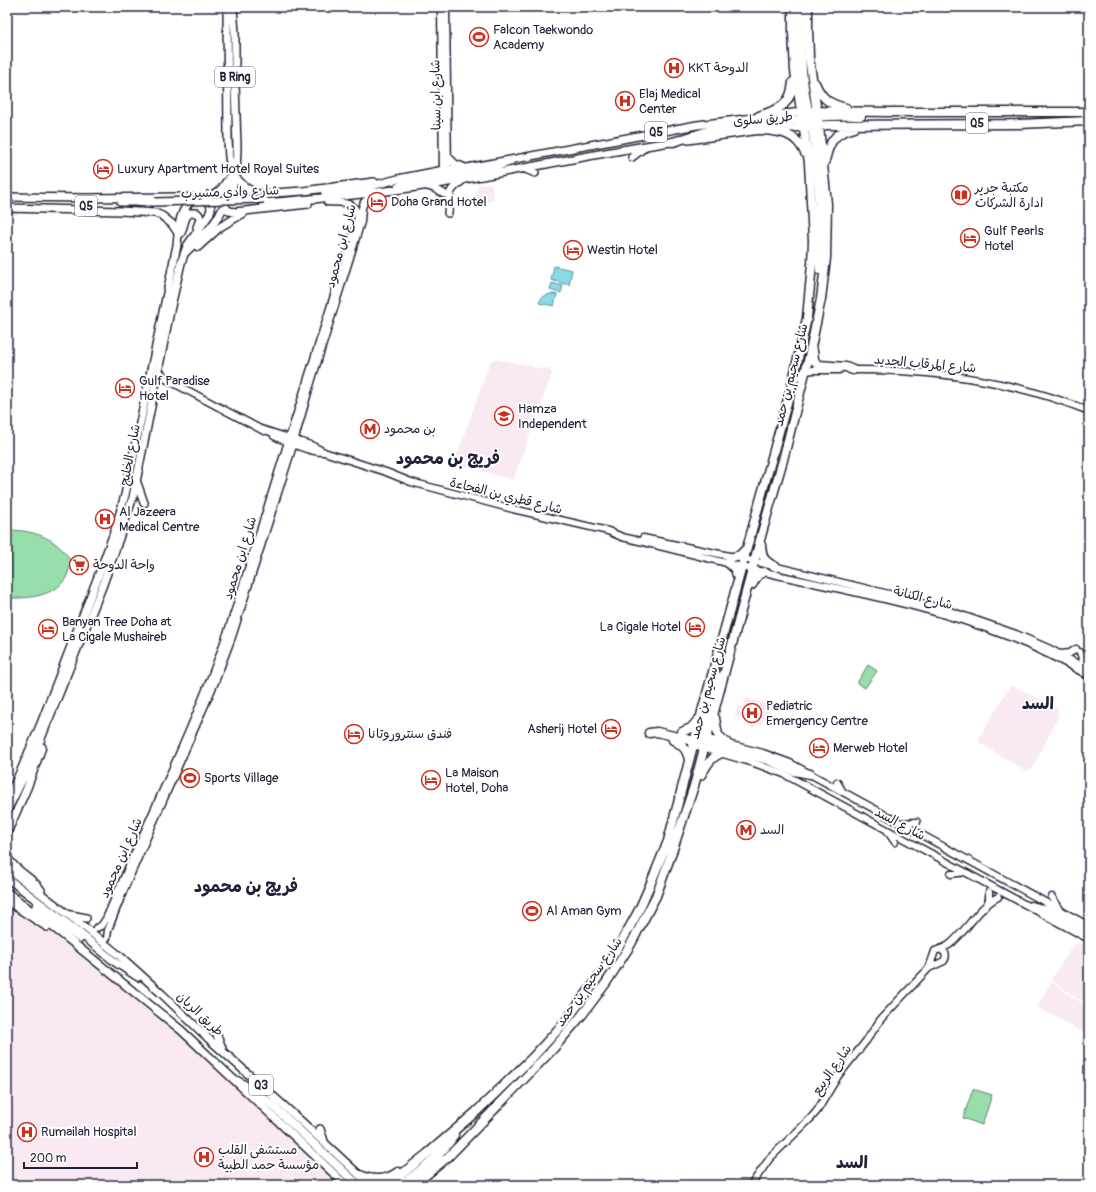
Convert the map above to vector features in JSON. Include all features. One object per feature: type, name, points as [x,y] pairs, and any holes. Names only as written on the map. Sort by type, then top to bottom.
[{"type":"highway","points":[[759,116],[779,109],[788,101],[792,92],[795,71],[793,7]]},
{"type":"highway","points":[[801,7],[800,58],[818,182],[821,234],[820,275],[822,288]]},
{"type":"highway","points":[[808,7],[808,40],[811,75],[810,119]]},
{"type":"highway","points":[[795,71],[810,119]]},
{"type":"highway","points":[[811,75],[819,91],[829,102],[838,106],[859,111]]},
{"type":"highway","name":"طريق سلوى","points":[[810,119],[859,111],[1089,112]]},
{"type":"highway","points":[[673,142],[711,130],[810,119],[971,116],[985,112]]},
{"type":"highway","name":"طريق سلوى","points":[[810,119],[865,125],[1019,124],[1089,121]]},
{"type":"highway","name":"شارع سحيم بن حمد","points":[[388,1185],[455,1130],[520,1070],[550,1039],[572,1012],[613,955],[639,910],[660,862],[668,841],[689,760],[701,742],[714,716],[746,592],[748,564],[747,548],[793,381],[804,334],[812,264],[813,241],[809,163],[810,119]]},
{"type":"highway","name":"شارع سحيم بن حمد","points":[[417,1184],[464,1141],[553,1049],[590,1005],[619,968],[656,896],[694,786],[701,742],[701,716],[738,582],[760,541],[783,460],[812,347],[826,258],[827,215],[824,168],[810,119]]},
{"type":"highway","points":[[961,124],[966,131]]},
{"type":"highway","points":[[824,168],[828,148],[835,137],[844,131],[865,125]]},
{"type":"highway","points":[[761,130],[781,132],[792,137],[802,146],[809,163]]},
{"type":"highway","points":[[812,347],[816,364],[846,367],[853,370]]},
{"type":"highway","points":[[796,408],[800,419]]},
{"type":"highway","points":[[725,673],[722,668],[723,661],[783,437],[785,428],[782,420]]},
{"type":"highway","points":[[760,541],[764,559],[769,564],[776,567]]},
{"type":"highway","points":[[738,582],[735,569],[730,560],[740,555],[747,548]]},
{"type":"highway","points":[[746,592],[756,577],[764,572]]},
{"type":"highway","points":[[685,813],[686,797],[714,692],[716,665]]},
{"type":"highway","points":[[682,732],[691,728],[701,716]]},
{"type":"highway","points":[[714,716],[718,735],[727,743]]},
{"type":"highway","points":[[649,733],[657,732],[701,742],[768,760],[794,771],[810,774]]},
{"type":"highway","points":[[673,740],[685,749],[689,760]]},
{"type":"highway","points":[[694,786],[710,760],[721,753]]},
{"type":"highway","points":[[237,1082],[251,1089],[271,1104],[358,1185]]},
{"type":"highway","points":[[401,1185],[443,1150],[450,1142],[455,1130]]},
{"type":"highway","points":[[360,1175],[369,1178],[386,1178],[406,1167],[414,1165]]},
{"type":"main road","name":"B Ring","points":[[184,254],[214,224],[225,206],[228,193],[231,166],[229,158],[227,7]]},
{"type":"main road","name":"B Ring","points":[[228,193],[235,177],[237,166],[233,7]]},
{"type":"main road","name":"طريق سلوى","points":[[446,176],[467,168],[698,125],[759,116],[810,119]]},
{"type":"main road","name":"طريق سلوى","points":[[446,176],[465,179],[647,146],[761,130],[810,119]]},
{"type":"main road","points":[[632,157],[647,146]]},
{"type":"main road","points":[[448,157],[455,164],[467,168]]},
{"type":"main road","points":[[204,198],[216,194],[224,187],[228,175],[229,158]]},
{"type":"main road","points":[[390,191],[407,184],[499,167],[517,158]]},
{"type":"main road","points":[[522,168],[535,173]]},
{"type":"main road","name":"شارع وادي مشيرب","points":[[7,208],[48,206],[155,207],[317,195],[359,189],[398,179],[446,176]]},
{"type":"main road","name":"شارع وادي مشيرب","points":[[7,198],[204,198],[228,193],[262,199],[372,194],[425,186],[446,176]]},
{"type":"main road","points":[[235,177],[246,188],[262,199]]},
{"type":"main road","points":[[448,213],[449,195],[456,186],[465,179]]},
{"type":"main road","points":[[425,186],[434,188],[444,194]]},
{"type":"main road","points":[[225,206],[232,212],[248,211],[357,198],[372,194]]},
{"type":"main road","name":"شارع الخليج","points":[[7,800],[22,768],[56,685],[108,550],[123,501],[177,245],[182,212],[194,198]]},
{"type":"main road","name":"شارع الخليج","points":[[7,811],[29,766],[107,573],[133,496],[181,263],[187,246],[210,212],[210,203],[204,198]]},
{"type":"main road","name":"Q5","points":[[7,201],[121,202],[155,207]]},
{"type":"main road","points":[[155,207],[162,216],[174,225],[178,234]]},
{"type":"main road","points":[[181,263],[217,230],[248,211]]},
{"type":"main road","points":[[177,245],[186,217],[190,213],[194,212],[198,214],[200,220],[190,242]]},
{"type":"main road","points":[[136,482],[144,503]]},
{"type":"main road","name":"شارع الخليج","points":[[7,791],[46,701],[56,685]]},
{"type":"main road","name":"شارع الخليج","points":[[7,833],[39,756],[49,724],[50,715]]},
{"type":"main road","points":[[7,857],[14,867],[37,884],[44,896]]},
{"type":"main road","name":"طريق الريان","points":[[7,868],[96,936],[148,981],[370,1185]]},
{"type":"main road","points":[[7,878],[128,971],[148,981]]},
{"type":"main road","points":[[7,888],[13,888],[99,954],[116,962]]},
{"type":"main road","name":"طريق الريان","points":[[7,892],[60,932],[177,1026],[346,1185]]},
{"type":"main road","points":[[7,901],[44,925],[60,932]]},
{"type":"main road","points":[[69,915],[86,918]]},
{"type":"main road","points":[[217,1035],[224,1052]]},
{"type":"main road","points":[[320,1128],[325,1143]]},
{"type":"main road","points":[[334,1173],[339,1185]]},
{"type":"street","name":"شارع ابن سينا","points":[[441,7],[446,176]]},
{"type":"street","name":"شارع ابن سينا","points":[[446,7],[448,157],[446,176]]},
{"type":"street","name":"شارع ابن محمود","points":[[103,924],[217,664],[309,390],[360,229],[363,205],[372,194]]},
{"type":"street","name":"شارع ابن محمود","points":[[107,938],[109,928],[131,875],[232,638],[291,441],[292,427],[358,219],[357,211],[351,204],[327,202]]},
{"type":"street","name":"شارع قطري بن الفجاءة","points":[[159,370],[166,379],[266,433],[317,447],[324,452],[386,472],[411,482],[441,491],[616,534],[655,540],[748,564]]},
{"type":"street","name":"شارع المرقاب الجديد","points":[[806,371],[853,370],[946,374],[982,380],[1023,390],[1089,412]]},
{"type":"street","points":[[793,381],[806,371]]},
{"type":"street","points":[[156,382],[166,379]]},
{"type":"street","points":[[269,431],[283,432],[292,427]]},
{"type":"street","name":"شارع قطري بن الفجاءة","points":[[261,429],[291,441]]},
{"type":"street","name":"شارع الكنانة","points":[[748,564],[776,567],[829,581],[889,594],[950,611],[1016,634],[1060,654],[1087,669]]},
{"type":"street","name":"شارع الكنانة","points":[[748,564],[764,572],[822,584],[921,608],[968,622],[1017,640],[1089,676]]},
{"type":"street","points":[[822,584],[829,581]]},
{"type":"street","points":[[1060,654],[1078,651],[1087,669]]},
{"type":"street","name":"شارع السد","points":[[701,742],[727,743],[770,755],[790,763],[1089,926]]},
{"type":"street","name":"شارع السد","points":[[701,742],[721,753],[784,774],[1089,939]]},
{"type":"street","points":[[837,782],[844,793]]},
{"type":"street","points":[[900,823],[917,822]]},
{"type":"street","points":[[885,829],[895,842]]},
{"type":"street","points":[[951,874],[965,872]]},
{"type":"street","points":[[985,907],[989,899],[989,892]]},
{"type":"street","points":[[943,952],[985,907],[998,897]]},
{"type":"street","points":[[1052,897],[1062,912]]},
{"type":"street","points":[[1025,905],[1045,909],[1089,933]]},
{"type":"street","points":[[1039,919],[1053,919]]},
{"type":"street","points":[[96,928],[103,924],[105,927],[109,928]]},
{"type":"street","points":[[935,951],[943,952],[946,957],[944,961],[940,963],[935,961],[933,957],[935,951]]},
{"type":"street","name":"شارع الربيع","points":[[929,968],[933,957]]},
{"type":"street","name":"شارع الربيع","points":[[751,1185],[770,1158],[817,1111],[838,1076],[866,1041],[881,1019],[929,968],[940,963]]},
{"type":"shaded area","points":[[491,183],[494,200],[477,203],[475,190],[478,190],[477,185]]},
{"type":"shaded area","name":"Hamza Independent","points":[[494,359],[532,366],[539,369],[549,369],[552,374],[513,480],[460,464],[456,458],[490,362]]},
{"type":"shaded area","points":[[1013,686],[1057,708],[1059,715],[1032,769],[1026,771],[980,743],[979,738],[1009,687]]},
{"type":"shaded area","name":"Pediatric Emergency Centre","points":[[746,698],[764,703],[768,706],[770,710],[768,716],[765,715],[762,725],[735,717],[738,706],[746,708],[746,705],[744,705]]},
{"type":"shaded area","points":[[7,906],[28,915],[193,1045],[340,1185],[7,1185]]},
{"type":"shaded area","points":[[1081,943],[1089,947],[1089,1006],[1051,980],[1072,947]]},
{"type":"shaded area","points":[[1051,982],[1089,1008],[1089,1028],[1085,1033],[1037,1007]]},
{"type":"green space","points":[[7,530],[23,531],[39,535],[53,542],[66,554],[70,561],[70,567],[64,581],[58,587],[33,597],[7,598]]},
{"type":"green space","points":[[868,665],[877,671],[865,688],[857,683]]},
{"type":"green space","points":[[973,1089],[992,1095],[982,1125],[963,1118]]},
{"type":"water","points":[[554,266],[572,270],[569,285],[551,280]]},
{"type":"water","points":[[552,283],[563,286],[561,293],[550,290]]},
{"type":"water","points":[[550,294],[557,294],[554,306],[539,303],[542,297]]},
{"type":"place","name":"Falcon Taekwondo Academy","points":[[479,37]]},
{"type":"place","name":"KKT الدوحة","points":[[674,68]]},
{"type":"place","name":"Elaj Medical Center","points":[[625,101]]},
{"type":"place","name":"Luxury Apartment Hotel Royal Suites","points":[[103,169]]},
{"type":"place","name":"مكتبة جرير ادارة الشركات","points":[[961,195]]},
{"type":"place","name":"Doha Grand Hotel","points":[[377,202]]},
{"type":"place","name":"Gulf Pearls Hotel","points":[[970,238]]},
{"type":"place","name":"Westin Hotel","points":[[573,250]]},
{"type":"place","name":"Gulf Paradise Hotel","points":[[125,388]]},
{"type":"place","name":"Hamza Independent","points":[[504,416]]},
{"type":"place","name":"بن محمود","points":[[370,429]]},
{"type":"place","name":"Al Jazeera Medical Centre","points":[[105,519]]},
{"type":"place","name":"واحة الدوحة","points":[[79,565]]},
{"type":"place","name":"La Cigale Hotel","points":[[695,627]]},
{"type":"place","name":"Banyan Tree Doha at La Cigale Mushaireb","points":[[48,629]]},
{"type":"place","name":"Pediatric Emergency Centre","points":[[752,713]]},
{"type":"place","name":"Asherij Hotel","points":[[611,729]]},
{"type":"place","name":"فندق سنتروروتانا","points":[[354,734]]},
{"type":"place","name":"Merweb Hotel","points":[[819,748]]},
{"type":"place","name":"Sports Village","points":[[190,778]]},
{"type":"place","name":"La Maison Hotel, Doha","points":[[431,780]]},
{"type":"place","name":"السد","points":[[746,830]]},
{"type":"place","name":"Al Aman Gym","points":[[532,911]]},
{"type":"place","name":"Rumailah Hospital","points":[[27,1132]]},
{"type":"place","name":"مستشفى القلب مؤسسة حمد الطبية","points":[[204,1157]]},
{"type":"district","name":"فريج بن محمود","points":[[448,458]]},
{"type":"district","name":"السد","points":[[1038,703]]},
{"type":"district","name":"فريج بن محمود","points":[[246,886]]},
{"type":"district","name":"السد","points":[[852,1162]]}]
